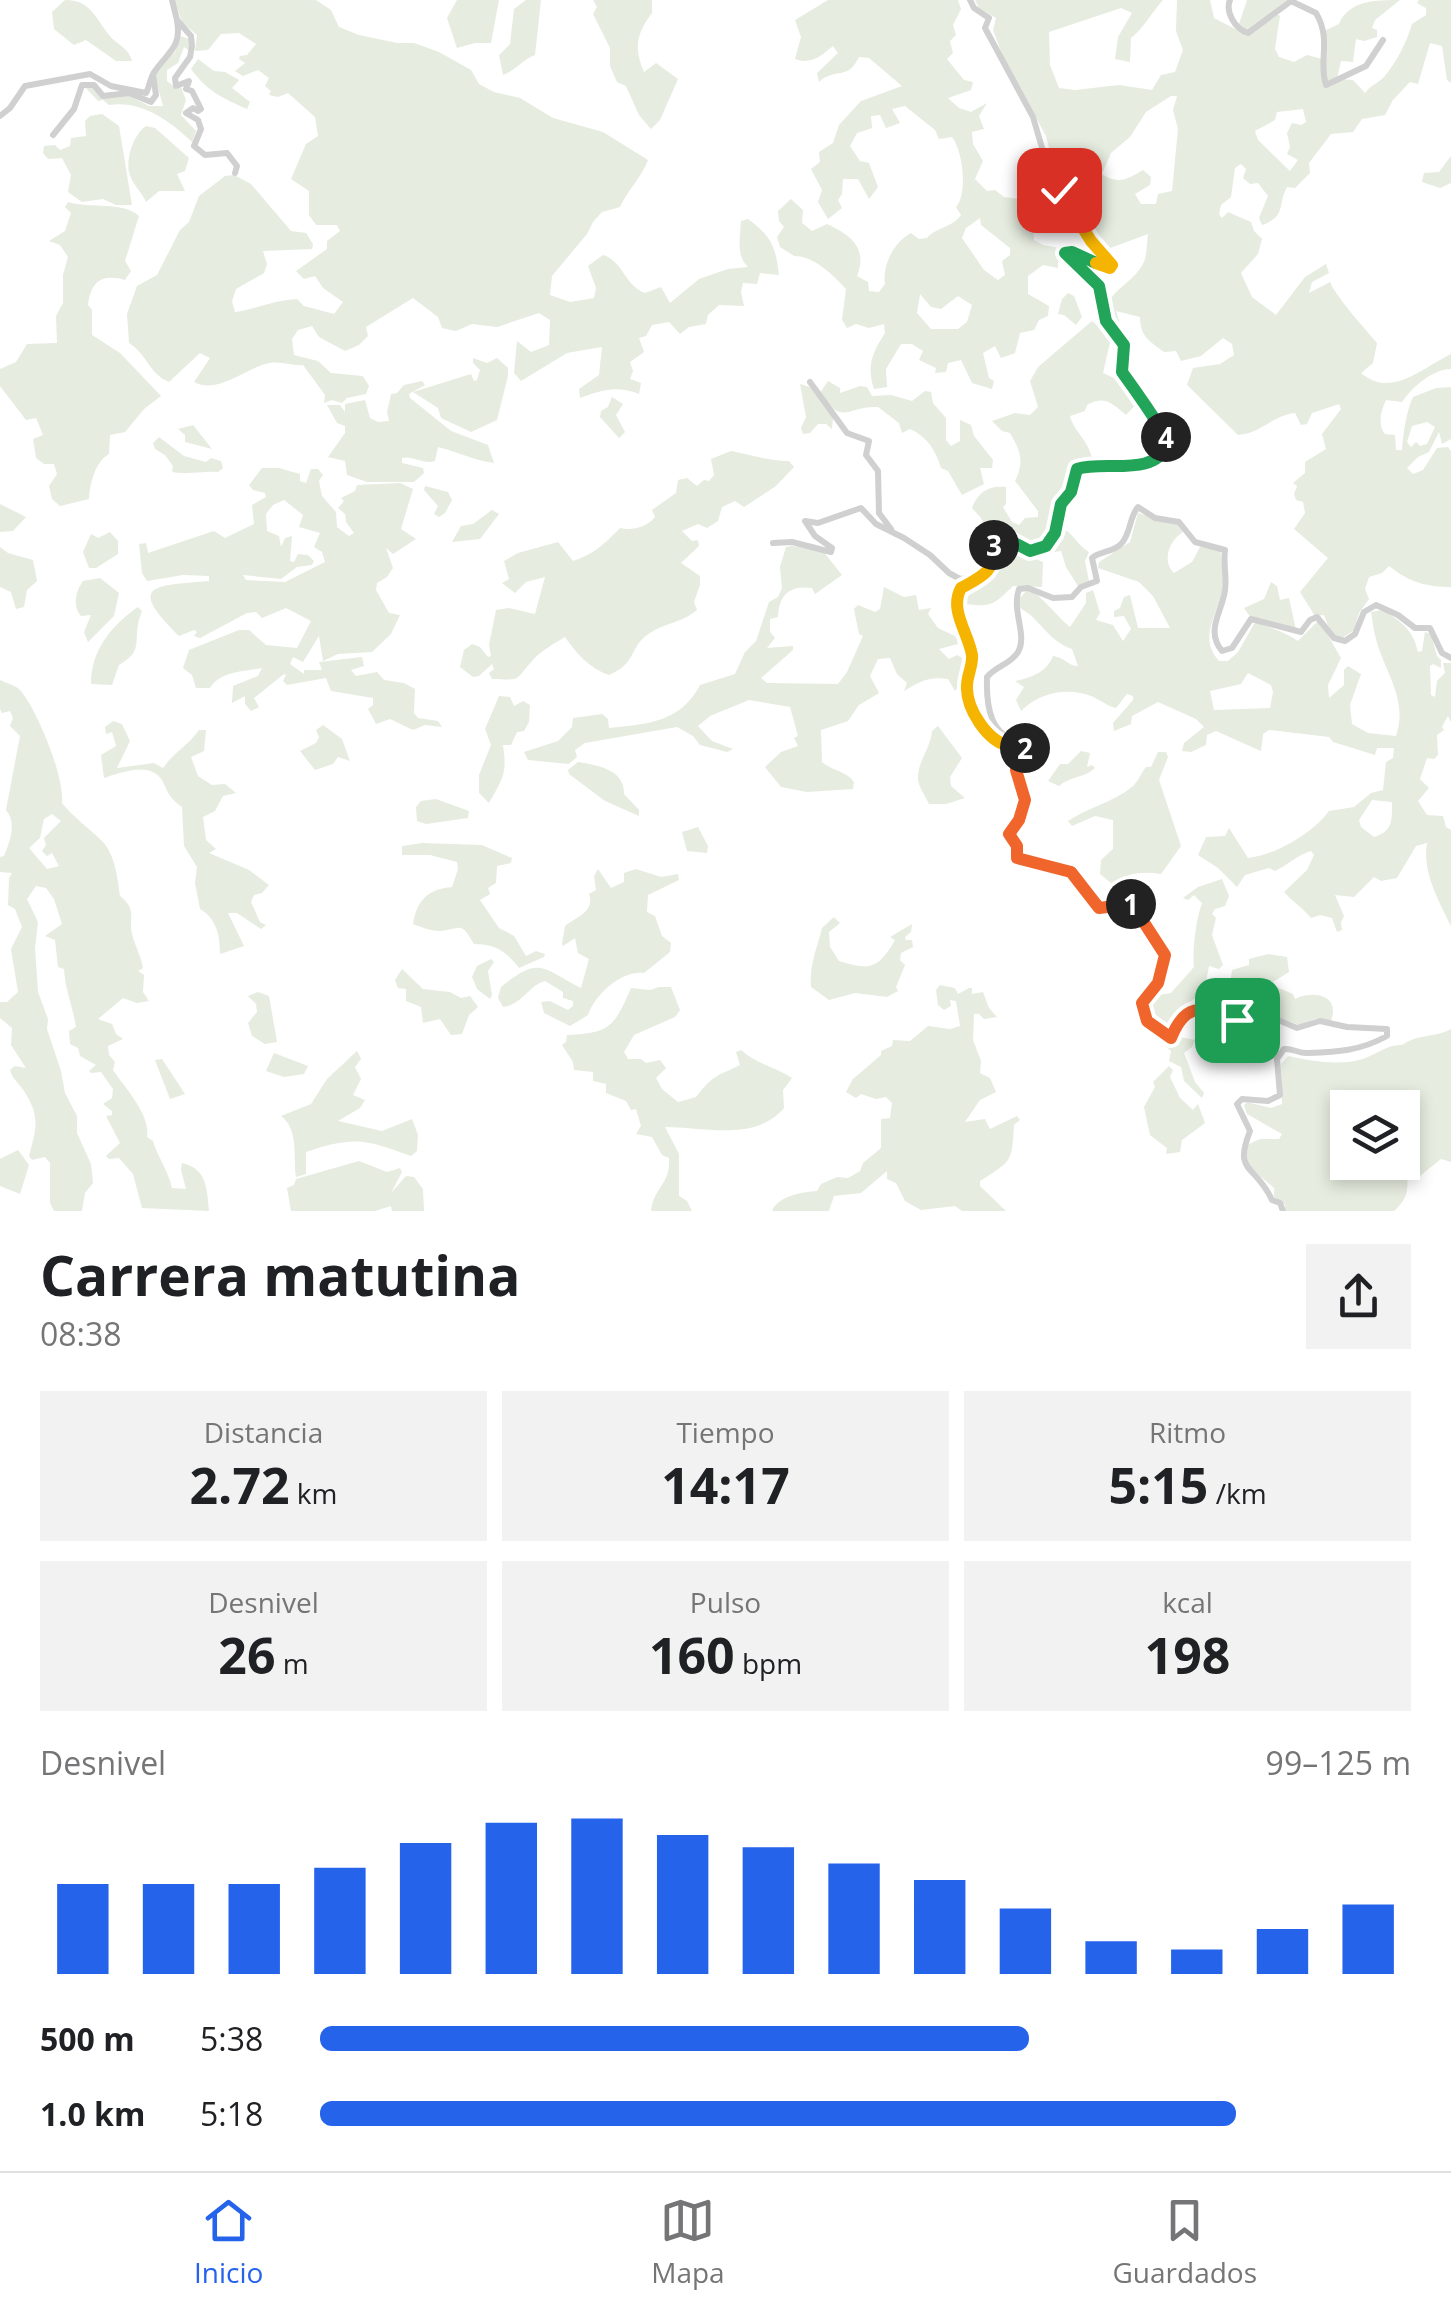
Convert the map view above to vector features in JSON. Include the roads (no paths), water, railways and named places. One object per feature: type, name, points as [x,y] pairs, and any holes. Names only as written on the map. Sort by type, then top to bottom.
[{"type":"street","points":[[0,116],[30,85],[95,74],[112,86],[146,93],[152,74],[174,50],[179,35],[172,0]]},
{"type":"street","points":[[970,0],[974,8],[989,18],[985,28],[1033,117],[1052,182],[1091,241],[1112,262],[1110,268],[1072,252],[1065,253],[1099,286],[1106,321],[1124,345],[1122,372],[1146,401],[1152,420],[1168,444],[1163,454],[1142,464],[1077,469],[1071,492],[1061,504],[1055,533],[1046,546],[1030,551],[999,537],[994,545],[993,563],[984,576],[961,588],[956,604],[973,658],[967,689],[970,707],[988,732],[1008,746],[1025,748]]},
{"type":"street","points":[[1230,0],[1228,11],[1238,28],[1248,33],[1290,1],[1316,13],[1326,45],[1326,86],[1366,66],[1383,40]]},
{"type":"street","points":[[177,20],[191,36],[192,46],[175,84],[189,81],[186,89],[192,91],[201,109],[193,108],[186,113],[198,120],[201,129],[194,146],[206,154],[227,153],[238,166],[235,173]]},
{"type":"street","points":[[53,135],[74,109],[82,85],[94,85],[103,96],[129,93],[151,102],[156,95],[152,74]]},
{"type":"street","points":[[810,382],[847,433],[868,440],[866,458],[878,474],[876,492],[884,522],[960,580],[984,576]]},
{"type":"street","points":[[773,543],[792,542],[831,552],[832,548],[805,521],[818,522],[859,507],[876,524],[904,538]]},
{"type":"street","points":[[1283,1211],[1272,1200],[1266,1184],[1243,1160],[1242,1149],[1250,1131],[1237,1104],[1242,1099],[1268,1101],[1280,1096],[1277,1059],[1284,1049],[1342,1054],[1387,1036],[1387,1029],[1320,1021],[1297,1028],[1276,1019],[1268,1006],[1258,1000],[1239,1020],[1208,1009],[1186,1013],[1172,1037],[1166,1038],[1142,1012],[1142,1003],[1161,977],[1165,955],[1143,921],[1140,904],[1099,908],[1071,872],[1017,858],[1017,846],[1009,834],[1019,820],[1025,800],[1016,770],[1025,748],[1024,743],[1010,741],[1003,735],[987,701],[987,677],[1011,660],[1022,642],[1015,605],[1018,591],[1028,588],[1053,598],[1072,596],[1097,580],[1092,558],[1124,542],[1133,511],[1138,507],[1155,518],[1179,522],[1196,542],[1225,550],[1225,590],[1213,628],[1215,642],[1222,651],[1232,648],[1252,619],[1301,632],[1310,620],[1318,617],[1334,638],[1345,640],[1355,634],[1364,612],[1376,605],[1417,629],[1430,628],[1442,654],[1451,658]]}]
